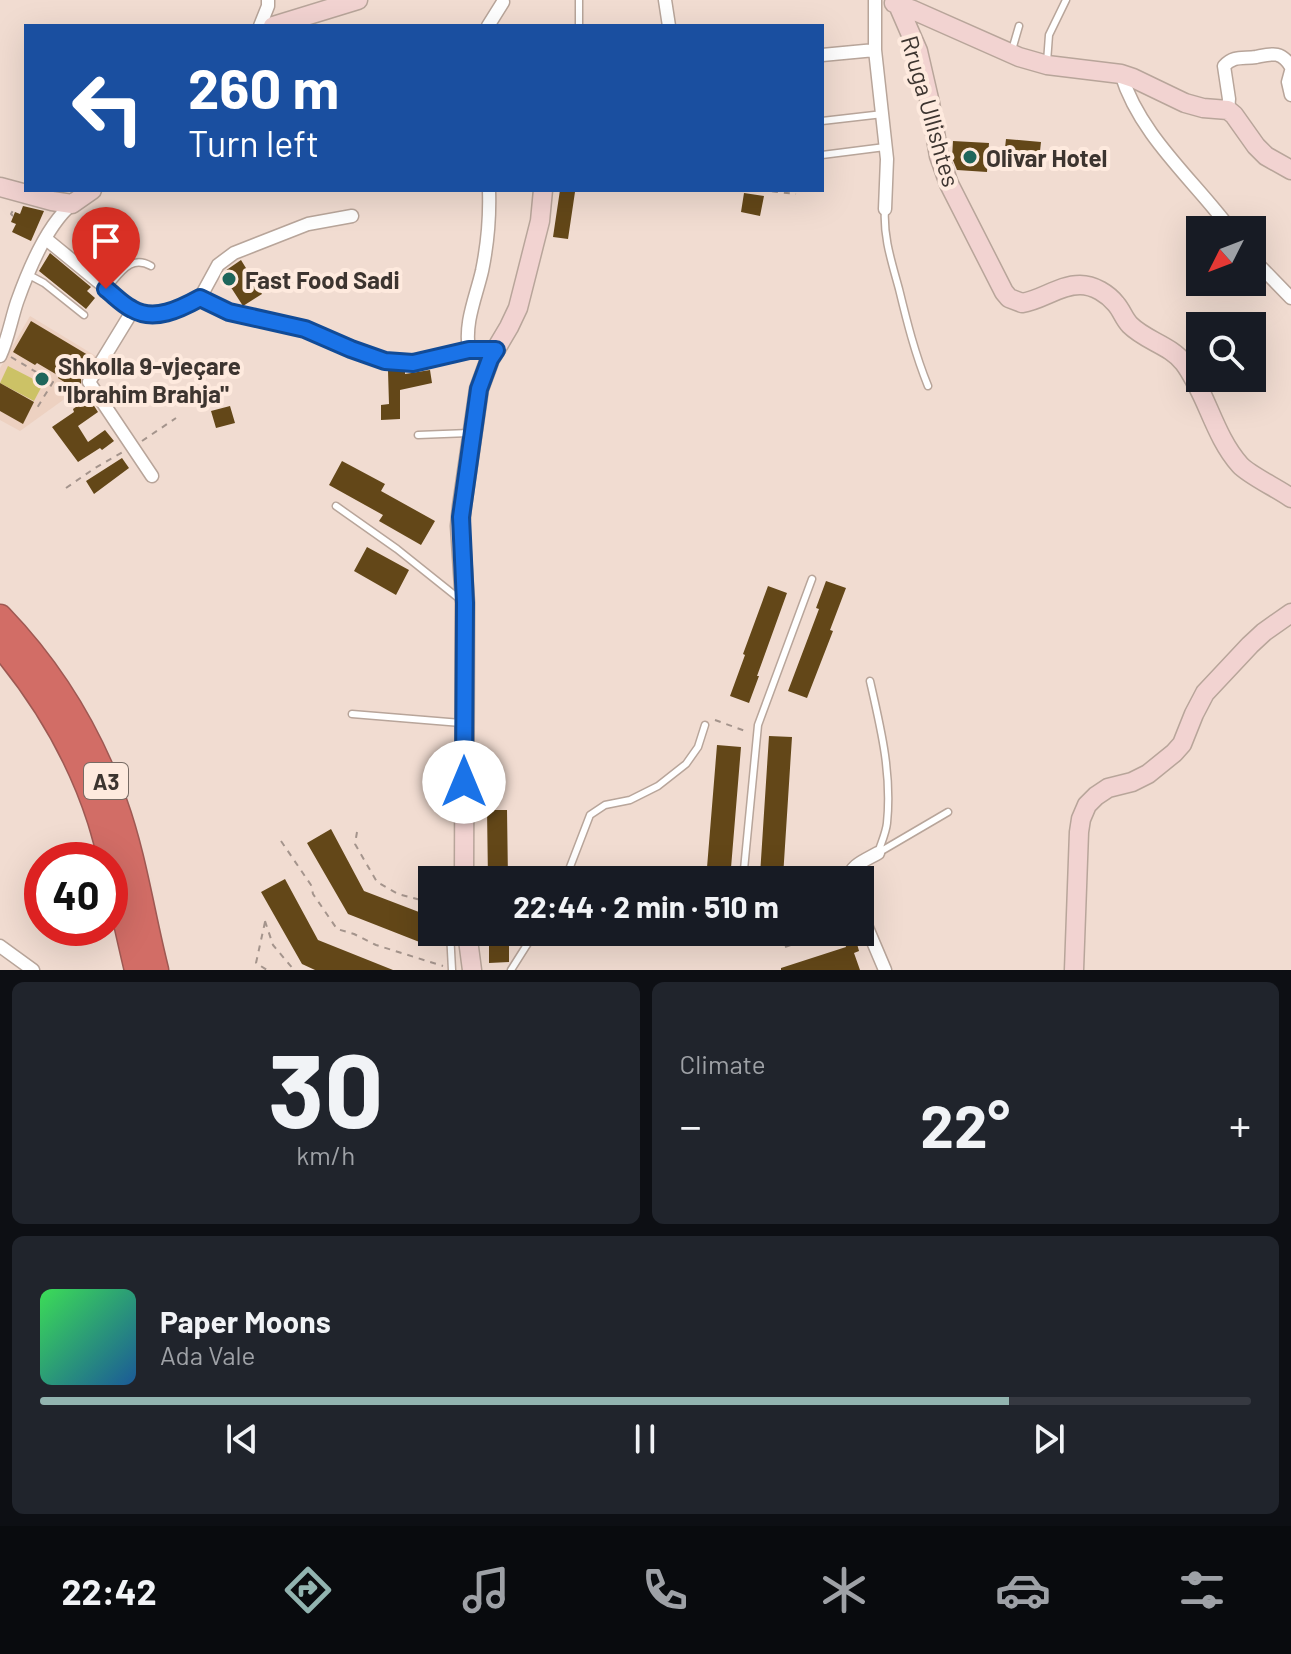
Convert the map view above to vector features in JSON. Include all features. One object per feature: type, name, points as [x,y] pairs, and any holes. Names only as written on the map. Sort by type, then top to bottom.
[{"type":"highway","name":"A3","points":[[0,617],[53,682],[74,715],[105,778],[128,850],[156,970]]},
{"type":"highway","name":"A3","points":[[0,644],[20,667],[59,728],[90,792],[111,860],[137,970]]},
{"type":"street","points":[[261,24],[268,0]]},
{"type":"street","points":[[280,24],[358,0]]},
{"type":"street","points":[[665,0],[669,24]]},
{"type":"street","points":[[875,0],[875,50],[888,175],[885,209]]},
{"type":"street","points":[[489,24],[503,2]]},
{"type":"street","points":[[905,4],[1011,54],[1047,65],[1121,74],[1185,103],[1228,110],[1266,156],[1291,170]]},
{"type":"street","name":"Rruga Ullishtes","points":[[905,4],[930,103],[939,156],[949,184],[1004,292],[1009,298],[1022,303],[1061,288],[1080,285],[1104,292],[1117,304],[1127,322],[1182,360],[1196,381],[1230,453],[1242,468],[1291,498]]},
{"type":"street","points":[[824,55],[875,50]]},
{"type":"street","points":[[1228,110],[1224,66],[1233,58],[1269,53],[1286,59],[1291,69],[1288,82],[1291,95]]},
{"type":"street","points":[[1121,74],[1125,88],[1143,120],[1220,216]]},
{"type":"street","points":[[0,187],[72,204]]},
{"type":"street","points":[[1,354],[5,327],[46,239],[57,219],[89,192]]},
{"type":"street","points":[[469,350],[466,338],[469,319],[482,271],[490,223],[489,192]]},
{"type":"street","points":[[464,866],[465,603],[460,526],[479,389],[523,291],[540,221],[543,192]]},
{"type":"street","points":[[46,239],[133,310],[161,314],[178,310],[200,298],[218,265],[234,253],[308,224],[352,216]]},
{"type":"street","points":[[1266,272],[1291,298]]},
{"type":"street","points":[[200,298],[229,312],[305,329],[385,361],[413,363],[469,350],[496,350]]},
{"type":"street","points":[[133,310],[89,382],[152,476]]},
{"type":"street","points":[[1074,970],[1079,832],[1087,805],[1108,788],[1148,774],[1174,753],[1182,744],[1205,693],[1250,645],[1291,613]]},
{"type":"street","points":[[854,866],[878,853]]},
{"type":"street","points":[[874,944],[885,970]]},
{"type":"street","points":[[0,946],[33,970]]},
{"type":"street","points":[[469,946],[472,970]]},
{"type":"lane","points":[[579,0],[579,24]]},
{"type":"lane","points":[[1047,65],[1049,35],[1066,0]]},
{"type":"lane","points":[[1011,54],[1019,26]]},
{"type":"lane","points":[[824,121],[883,114]]},
{"type":"lane","points":[[824,155],[885,147]]},
{"type":"lane","points":[[885,209],[887,247],[910,337],[928,386]]},
{"type":"lane","points":[[106,289],[130,263],[136,261],[151,266]]},
{"type":"lane","points":[[28,274],[84,315]]},
{"type":"lane","points":[[418,435],[472,433]]},
{"type":"lane","points":[[336,506],[465,603]]},
{"type":"lane","points":[[744,866],[758,725],[812,579]]},
{"type":"lane","points":[[870,681],[885,744],[888,786],[887,826],[878,853]]},
{"type":"lane","points":[[352,714],[465,724]]},
{"type":"lane","points":[[570,866],[590,815],[605,805],[630,800],[658,786],[686,764],[698,747],[705,725]]},
{"type":"lane","points":[[878,853],[948,812]]},
{"type":"lane","points":[[451,946],[452,969]]},
{"type":"lane","points":[[511,970],[526,946]]},
{"type":"path","points":[[778,192],[796,194]]},
{"type":"path","points":[[13,204],[16,204],[11,214],[13,216]]},
{"type":"path","points":[[1,354],[53,382],[37,408]]},
{"type":"path","points":[[66,488],[176,418]]},
{"type":"path","points":[[715,720],[757,735]]},
{"type":"path","points":[[357,832],[355,844],[377,882],[398,894],[418,899]]},
{"type":"path","points":[[281,841],[337,929],[452,969]]},
{"type":"path","points":[[267,970],[256,963],[265,921],[273,945],[294,970]]},
{"type":"shaded area","name":"Shkolla 9-vjeçare \"Ibrahim Brahja\"","points":[[30,316],[99,358],[77,390],[20,431],[0,420],[0,368]]},
{"type":"shaded area","points":[[8,366],[43,384],[34,401],[0,383]]},
{"type":"building","points":[[1006,139],[1041,142],[1039,160],[1004,157]]},
{"type":"building","name":"Olivar Hotel","points":[[953,141],[989,143],[987,172],[957,170],[952,158]]},
{"type":"building","points":[[560,192],[575,192],[568,239],[553,237]]},
{"type":"building","points":[[744,193],[764,196],[760,216],[741,212]]},
{"type":"building","points":[[23,206],[44,211],[31,241],[12,232],[16,224],[11,222],[15,212],[20,214]]},
{"type":"building","points":[[50,253],[91,287],[87,291],[95,298],[86,309],[39,271]]},
{"type":"building","points":[[241,260],[262,294],[243,306],[223,275]]},
{"type":"building","points":[[31,321],[93,358],[77,390],[59,376],[13,352]]},
{"type":"building","points":[[430,370],[432,383],[400,390],[400,419],[381,420],[381,405],[389,404],[388,371],[405,371],[405,374]]},
{"type":"building","points":[[0,383],[34,402],[23,424],[0,411]]},
{"type":"building","points":[[89,398],[98,412],[78,426],[88,442],[105,430],[114,441],[78,462],[52,427]]},
{"type":"building","points":[[230,406],[235,423],[216,428],[211,411]]},
{"type":"building","points":[[122,458],[129,468],[94,494],[86,481]]},
{"type":"building","points":[[342,461],[385,484],[381,491],[435,521],[421,545],[379,521],[383,515],[329,485]]},
{"type":"building","points":[[367,547],[409,570],[396,595],[354,571]]},
{"type":"building","points":[[826,581],[846,588],[807,698],[788,691],[819,609],[816,608]]},
{"type":"building","points":[[768,586],[787,593],[749,703],[730,696]]},
{"type":"building","points":[[769,736],[792,737],[784,866],[761,866]]},
{"type":"building","points":[[717,745],[741,747],[731,866],[707,866]]},
{"type":"building","points":[[487,810],[507,810],[508,866],[488,866]]},
{"type":"building","points":[[331,829],[364,891],[418,912],[418,941],[348,914],[307,843]]},
{"type":"building","points":[[285,879],[318,940],[393,970],[315,970],[302,964],[261,892]]},
{"type":"building","points":[[489,946],[509,946],[509,962],[489,963]]},
{"type":"building","points":[[858,946],[859,951],[854,953],[860,970],[781,970],[781,968]]},
{"type":"place","name":"Olivar Hotel","points":[[970,157]]},
{"type":"place","name":"Fast Food Sadi","points":[[229,279]]},
{"type":"place","name":"Shkolla 9-vjeçare \"Ibrahim Brahja\"","points":[[42,379]]},
{"type":"route","points":[[106,289],[133,310],[148,314],[178,310],[200,298],[229,312],[305,329],[351,349],[397,363],[413,363],[469,350],[496,350],[479,389],[460,526],[465,603],[464,782]]}]
